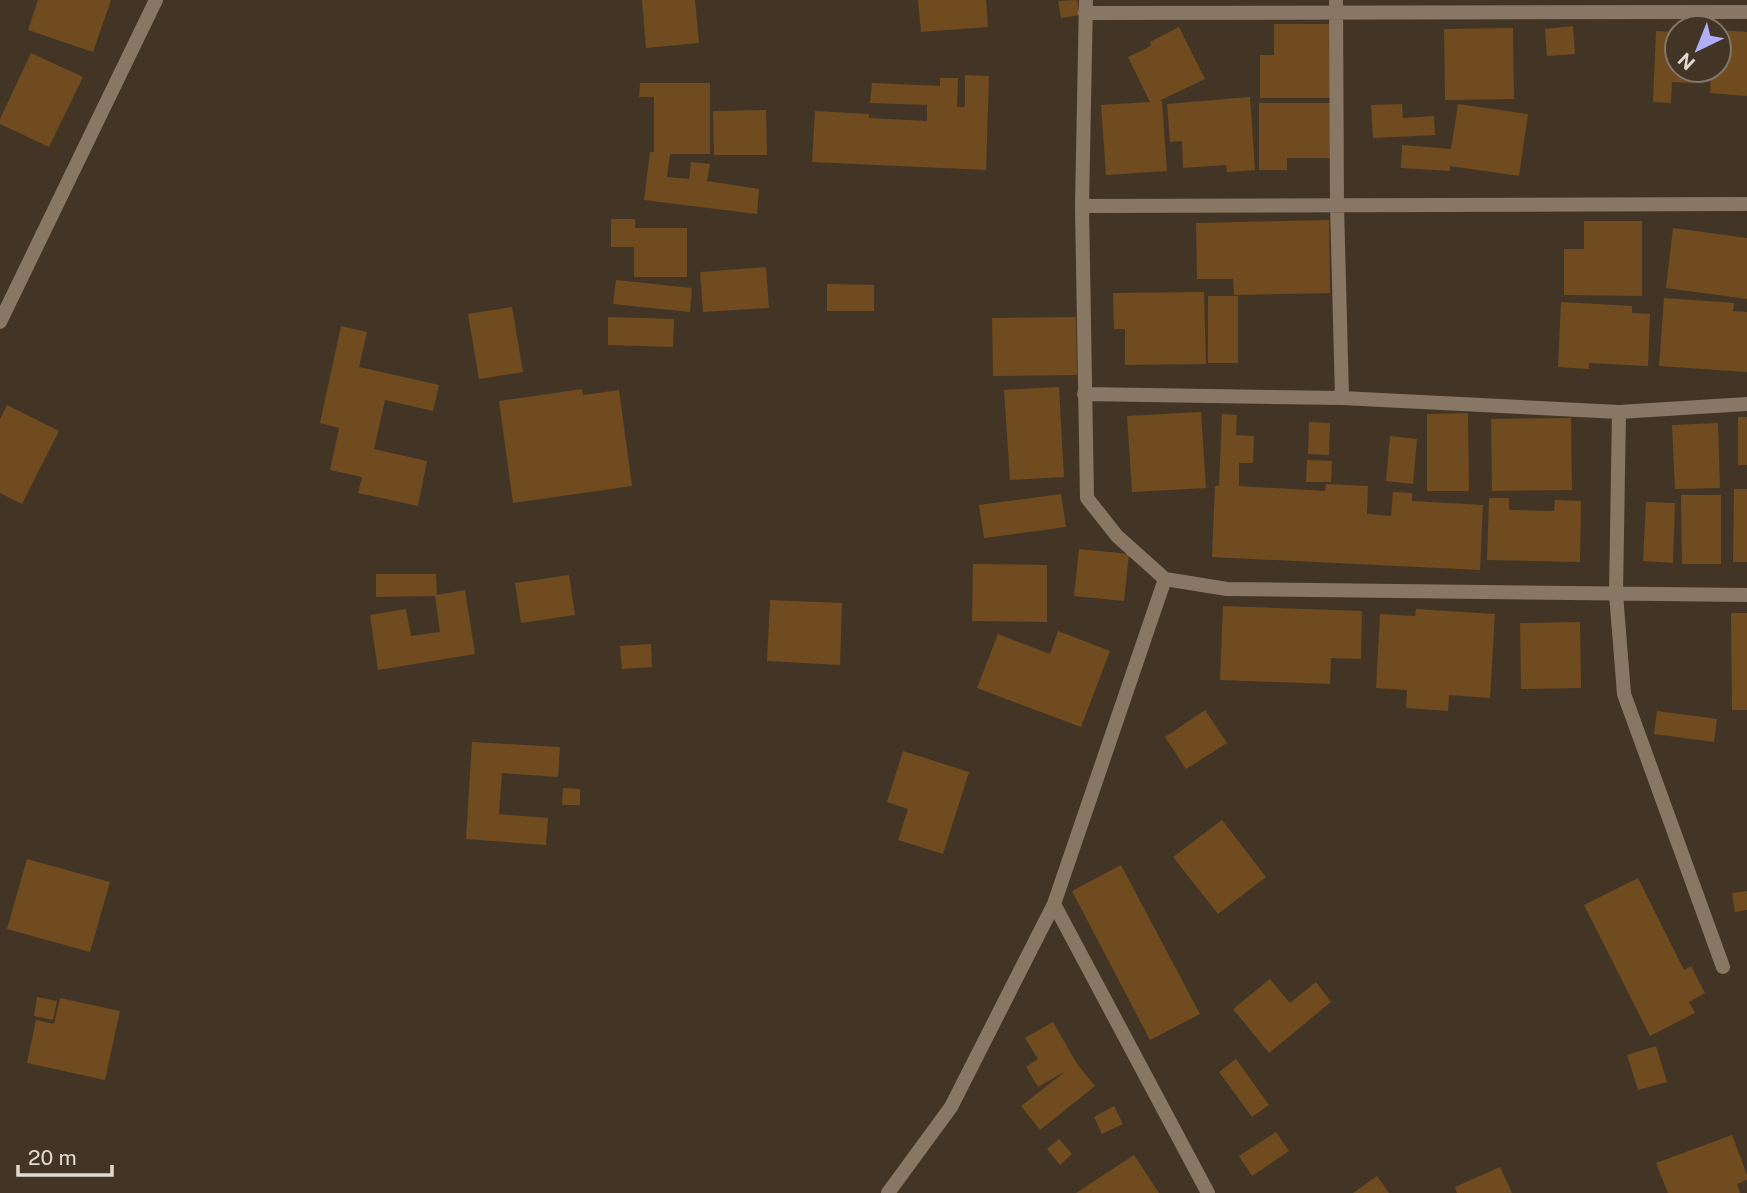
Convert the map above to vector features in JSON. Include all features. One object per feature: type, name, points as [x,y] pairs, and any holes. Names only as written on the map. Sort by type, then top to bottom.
[{"type":"street","points":[[0,322],[156,0]]},
{"type":"street","points":[[1336,6],[1342,398]]},
{"type":"street","points":[[1747,12],[1611,6],[1085,7],[1082,206],[1087,498],[1117,536],[1165,579],[1227,589],[1747,595]]},
{"type":"street","points":[[1082,206],[1747,204]]},
{"type":"street","points":[[1084,394],[1342,398],[1619,411],[1747,404]]},
{"type":"street","points":[[1619,411],[1616,594],[1624,694],[1723,967]]},
{"type":"street","points":[[888,1193],[951,1107],[1054,904],[1165,579]]},
{"type":"street","points":[[1054,904],[1208,1193]]},
{"type":"building","points":[[38,0],[111,0],[93,52],[28,30]]},
{"type":"building","points":[[642,0],[695,0],[699,43],[646,48]]},
{"type":"building","points":[[918,0],[986,0],[988,27],[921,32]]},
{"type":"building","points":[[1077,0],[1080,15],[1061,18],[1058,1]]},
{"type":"building","points":[[1274,24],[1334,24],[1334,98],[1260,98],[1260,55],[1274,55]]},
{"type":"building","points":[[1573,26],[1575,54],[1547,56],[1545,29]]},
{"type":"building","points":[[1179,27],[1205,79],[1159,101],[1162,101],[1167,171],[1106,175],[1101,105],[1150,102],[1128,57],[1151,46],[1150,42]]},
{"type":"building","points":[[1513,28],[1514,99],[1445,100],[1444,29]]},
{"type":"building","points":[[1656,31],[1663,31],[1663,84],[1672,84],[1671,103],[1653,102]]},
{"type":"building","points":[[1733,31],[1747,32],[1747,96],[1710,93],[1710,84],[1733,84]]},
{"type":"building","points":[[31,53],[83,77],[49,147],[0,124]]},
{"type":"building","points":[[965,75],[989,76],[986,170],[812,162],[815,111],[869,114],[869,118],[927,121],[927,105],[870,103],[872,83],[940,86],[940,78],[958,78],[957,107],[965,107]]},
{"type":"building","points":[[640,83],[710,83],[710,154],[670,154],[667,177],[689,179],[691,162],[710,164],[707,181],[759,189],[757,214],[644,200],[650,152],[654,152],[654,97],[639,97]]},
{"type":"building","points":[[1250,97],[1255,170],[1227,172],[1226,165],[1183,168],[1182,141],[1170,142],[1167,104]]},
{"type":"building","points":[[1259,103],[1335,103],[1335,158],[1287,158],[1287,170],[1259,170]]},
{"type":"building","points":[[1402,104],[1403,118],[1434,116],[1435,135],[1373,138],[1371,105]]},
{"type":"building","points":[[1458,104],[1528,114],[1519,176],[1450,166],[1450,171],[1401,168],[1402,145],[1451,149]]},
{"type":"building","points":[[766,110],[767,155],[714,155],[713,111]]},
{"type":"building","points":[[611,219],[635,219],[635,228],[687,228],[687,277],[634,277],[634,247],[611,247]]},
{"type":"building","points":[[1329,220],[1330,293],[1234,295],[1233,279],[1197,279],[1196,223]]},
{"type":"building","points":[[1584,221],[1642,221],[1642,296],[1564,295],[1564,249],[1584,249]]},
{"type":"building","points":[[1673,228],[1747,238],[1747,299],[1666,288]]},
{"type":"building","points":[[766,267],[769,308],[703,312],[700,272]]},
{"type":"building","points":[[616,280],[692,288],[690,312],[613,304]]},
{"type":"building","points":[[827,284],[874,285],[874,311],[827,311]]},
{"type":"building","points":[[1204,292],[1206,364],[1125,365],[1125,329],[1114,329],[1113,293]]},
{"type":"building","points":[[1208,296],[1238,296],[1238,363],[1208,363]]},
{"type":"building","points":[[1664,298],[1734,303],[1733,311],[1747,312],[1747,372],[1659,366]]},
{"type":"building","points":[[1561,302],[1632,306],[1632,313],[1650,314],[1648,366],[1589,363],[1589,369],[1558,367]]},
{"type":"building","points":[[512,307],[523,372],[479,379],[468,314]]},
{"type":"building","points":[[608,317],[674,319],[673,347],[608,345]]},
{"type":"building","points":[[1076,317],[1077,375],[993,376],[992,318]]},
{"type":"building","points":[[341,326],[367,332],[359,367],[439,385],[433,411],[385,400],[374,449],[427,461],[418,506],[358,493],[362,477],[330,470],[339,428],[320,423]]},
{"type":"building","points":[[1059,387],[1064,477],[1010,480],[1004,390]]},
{"type":"building","points":[[582,389],[583,395],[619,390],[632,486],[513,503],[499,401]]},
{"type":"building","points":[[7,405],[59,431],[22,504],[0,493],[0,419]]},
{"type":"building","points":[[1201,412],[1206,488],[1132,492],[1127,416]]},
{"type":"building","points":[[1468,413],[1469,491],[1427,491],[1427,414]]},
{"type":"building","points":[[1222,414],[1237,415],[1236,435],[1254,436],[1253,463],[1239,463],[1239,486],[1325,491],[1326,484],[1368,486],[1367,514],[1391,516],[1393,492],[1412,493],[1412,501],[1483,505],[1480,570],[1212,557]]},
{"type":"building","points":[[1738,417],[1747,417],[1747,465],[1738,465]]},
{"type":"building","points":[[1571,418],[1572,490],[1492,491],[1491,419]]},
{"type":"building","points":[[1309,422],[1330,423],[1329,455],[1308,454]]},
{"type":"building","points":[[1718,423],[1720,488],[1675,489],[1672,425]]},
{"type":"building","points":[[1390,436],[1417,439],[1413,484],[1386,481]]},
{"type":"building","points":[[1307,460],[1332,461],[1331,482],[1306,482]]},
{"type":"building","points":[[1734,489],[1747,489],[1747,562],[1733,562]]},
{"type":"building","points":[[1061,494],[1066,527],[984,538],[979,505]]},
{"type":"building","points":[[1681,495],[1721,495],[1721,564],[1682,564]]},
{"type":"building","points":[[1489,498],[1509,498],[1509,510],[1554,511],[1555,500],[1581,501],[1580,562],[1487,560]]},
{"type":"building","points":[[1646,502],[1675,503],[1673,563],[1643,561]]},
{"type":"building","points":[[1079,549],[1129,554],[1124,601],[1074,596]]},
{"type":"building","points":[[973,564],[1047,565],[1047,622],[972,621]]},
{"type":"building","points":[[376,574],[436,574],[437,595],[465,590],[475,654],[378,670],[370,615],[406,609],[411,636],[440,632],[435,596],[376,597]]},
{"type":"building","points":[[569,575],[575,615],[521,623],[515,583]]},
{"type":"building","points":[[770,600],[842,603],[840,665],[767,661]]},
{"type":"building","points":[[1223,606],[1362,611],[1361,659],[1331,658],[1330,684],[1220,680]]},
{"type":"building","points":[[1416,609],[1495,614],[1490,698],[1449,695],[1448,711],[1406,708],[1407,690],[1376,688],[1380,614],[1415,616]]},
{"type":"building","points":[[1731,613],[1747,613],[1747,710],[1732,710]]},
{"type":"building","points":[[1580,622],[1581,688],[1521,689],[1520,623]]},
{"type":"building","points":[[1058,631],[1110,651],[1081,727],[977,688],[998,634],[1050,654]]},
{"type":"building","points":[[651,644],[652,667],[622,669],[620,646]]},
{"type":"building","points":[[1205,710],[1227,743],[1186,769],[1165,737]]},
{"type":"building","points":[[1657,711],[1717,719],[1714,742],[1654,734]]},
{"type":"building","points":[[472,742],[560,747],[558,777],[502,773],[499,814],[548,818],[546,845],[466,839]]},
{"type":"building","points":[[903,751],[969,772],[943,854],[898,840],[908,809],[887,802]]},
{"type":"building","points":[[563,788],[580,789],[580,805],[562,805]]},
{"type":"building","points":[[1222,820],[1266,877],[1218,914],[1173,857]]},
{"type":"building","points":[[27,859],[110,882],[90,952],[7,929]]},
{"type":"building","points":[[1121,865],[1200,1014],[1150,1040],[1072,891]]},
{"type":"building","points":[[1638,878],[1684,970],[1691,966],[1705,993],[1689,1002],[1695,1013],[1650,1036],[1584,905]]},
{"type":"building","points":[[1747,891],[1747,910],[1735,912],[1732,893]]},
{"type":"building","points":[[1270,979],[1290,1003],[1316,982],[1331,1002],[1269,1053],[1233,1009]]},
{"type":"building","points":[[37,997],[57,1001],[53,1020],[34,1016]]},
{"type":"building","points":[[60,998],[120,1011],[105,1080],[27,1063],[36,1020],[54,1024]]},
{"type":"building","points":[[1053,1022],[1077,1064],[1095,1086],[1040,1130],[1021,1106],[1066,1071],[1038,1087],[1026,1067],[1038,1059],[1025,1038]]},
{"type":"building","points":[[1656,1046],[1667,1082],[1638,1090],[1627,1055]]},
{"type":"building","points":[[1236,1059],[1269,1105],[1252,1117],[1219,1072]]},
{"type":"building","points":[[1114,1106],[1123,1124],[1102,1134],[1094,1117]]},
{"type":"building","points":[[1276,1132],[1289,1151],[1252,1176],[1239,1156]]},
{"type":"building","points":[[1732,1135],[1747,1175],[1747,1180],[1737,1184],[1740,1193],[1668,1193],[1656,1163]]},
{"type":"building","points":[[1059,1139],[1072,1154],[1060,1165],[1047,1149]]},
{"type":"building","points":[[1134,1155],[1159,1193],[1076,1193]]},
{"type":"building","points":[[1500,1167],[1512,1193],[1457,1193],[1455,1187]]},
{"type":"building","points":[[1377,1176],[1389,1193],[1353,1193]]}]
